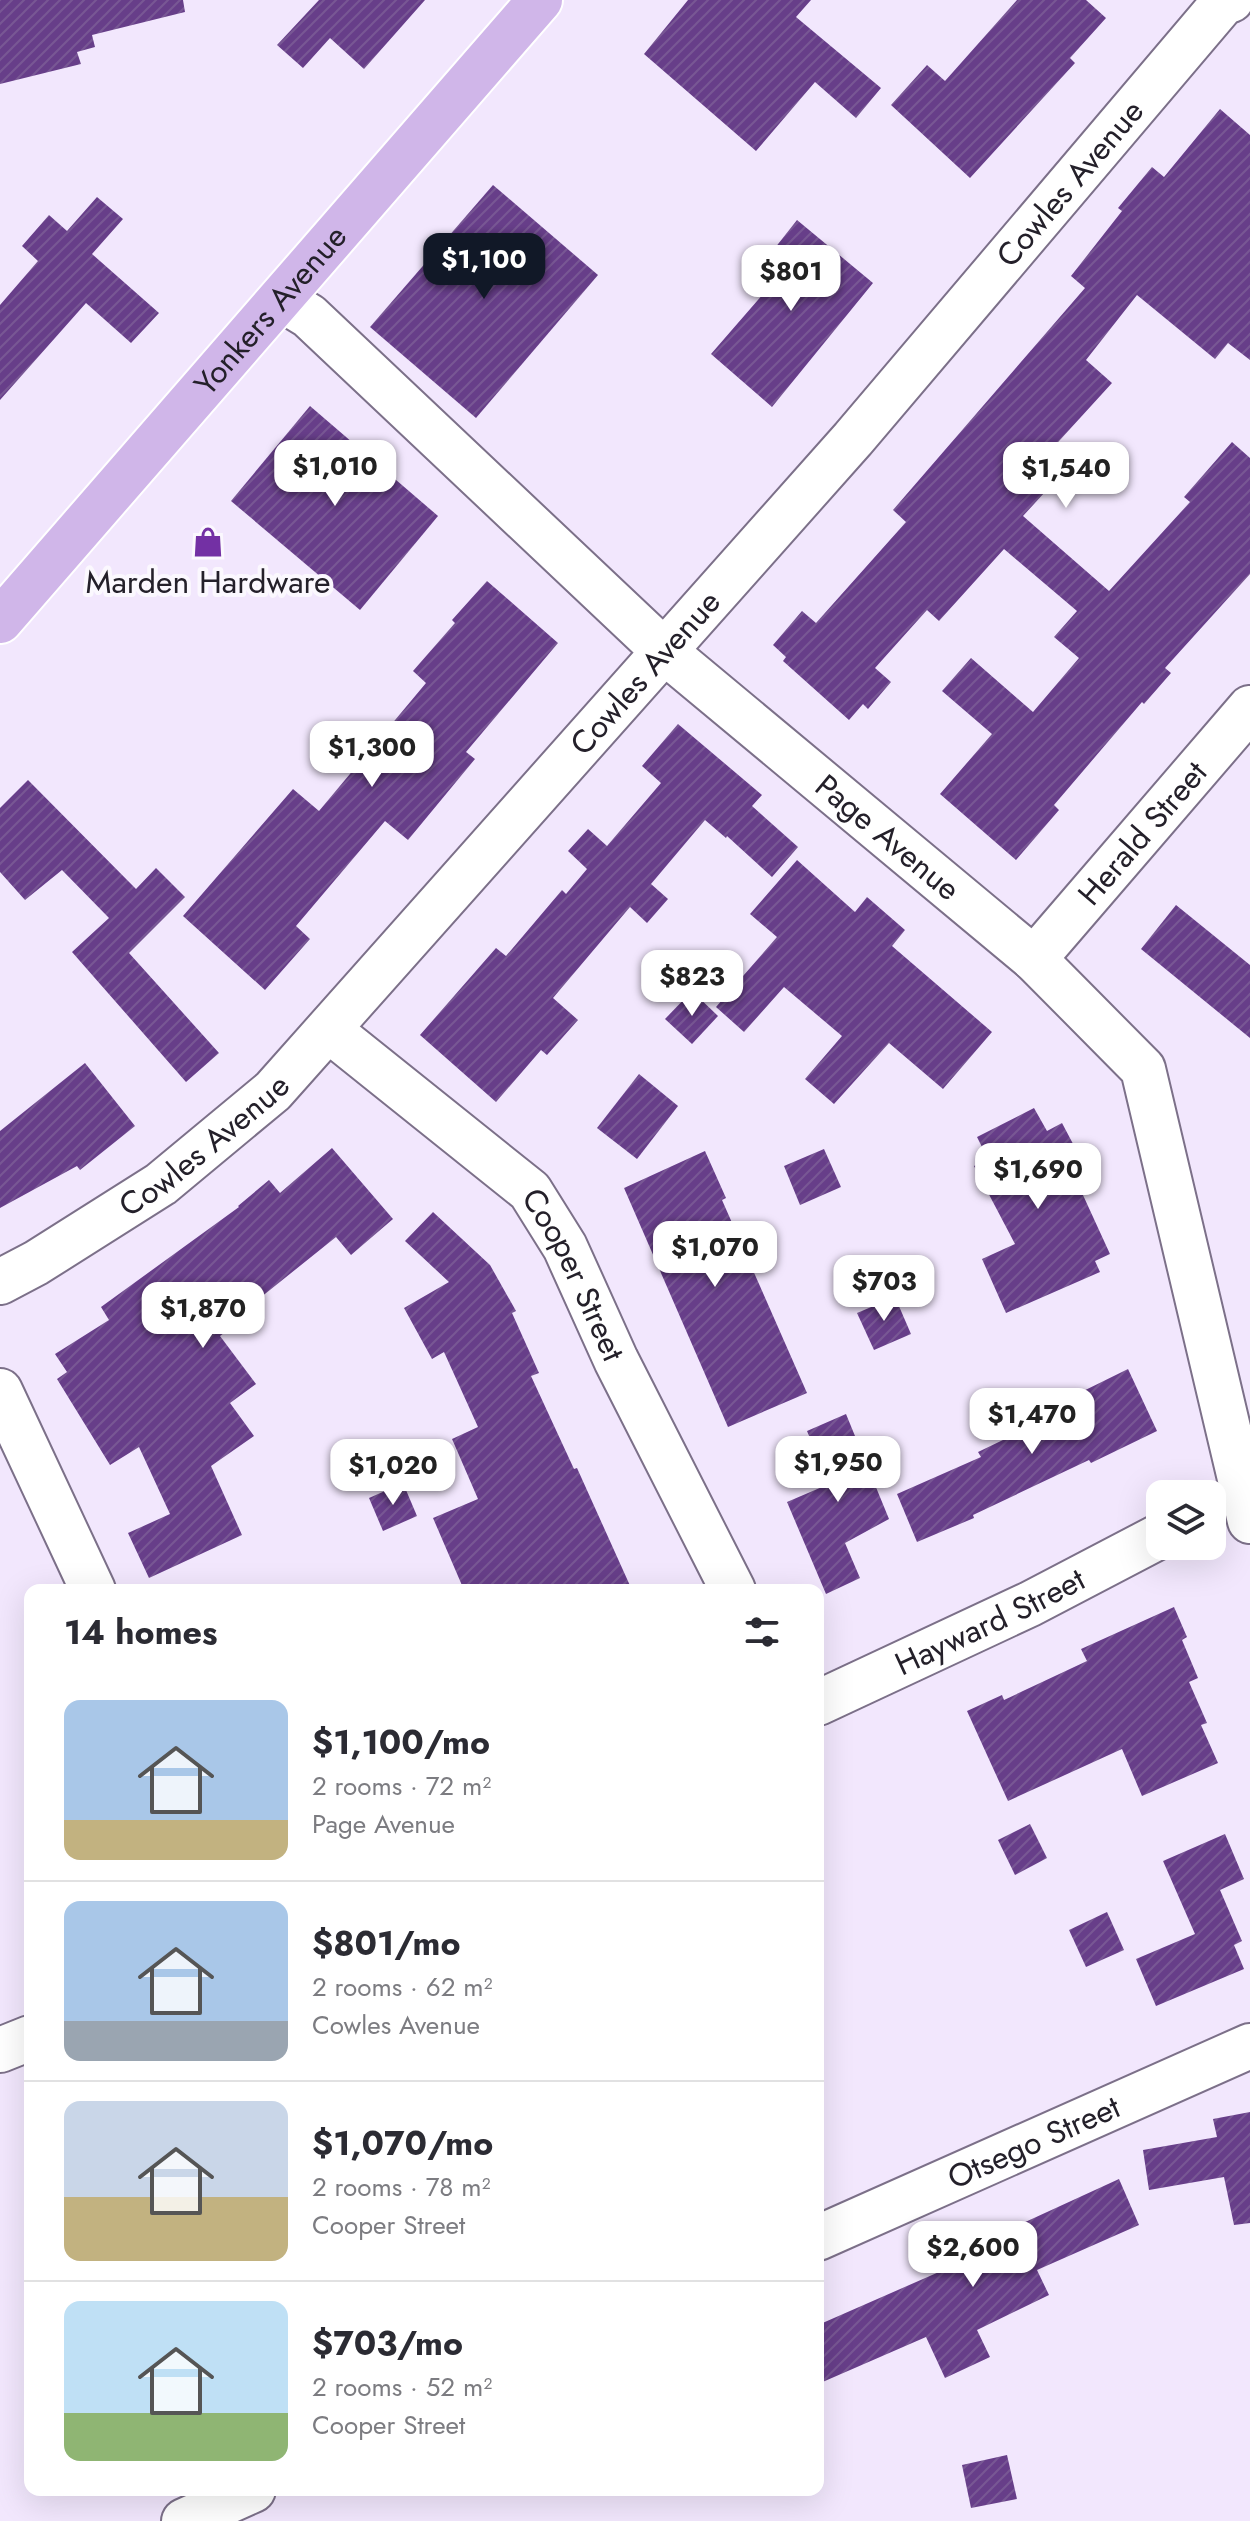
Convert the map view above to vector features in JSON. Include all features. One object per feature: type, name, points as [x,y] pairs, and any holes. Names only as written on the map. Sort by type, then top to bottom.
[{"type":"main road","name":"Yonkers Avenue","points":[[0,621],[540,0]]},
{"type":"street","name":"Cowles Avenue","points":[[0,1282],[36,1263],[161,1184],[273,1091],[853,439],[1223,3],[1231,0]]},
{"type":"street","name":"Page Avenue","points":[[281,299],[309,316],[664,651],[1034,959],[1143,1069],[1238,1495]]},
{"type":"street","name":"Herald Street","points":[[1034,959],[1250,708]]},
{"type":"street","name":"Cooper Street","points":[[329,1030],[530,1191],[565,1247],[616,1360],[730,1584]]},
{"type":"street","points":[[0,1391],[90,1584]]},
{"type":"street","name":"Hayward Street","points":[[824,1700],[1030,1604],[1146,1543]]},
{"type":"street","points":[[0,2050],[24,2040]]},
{"type":"street","name":"Otsego Street","points":[[824,2235],[1250,2046]]},
{"type":"street","points":[[184,2521],[240,2496]]},
{"type":"building","points":[[0,0],[183,0],[185,12],[92,35],[95,47],[77,52],[81,64],[0,84]]},
{"type":"building","points":[[319,0],[425,0],[364,69],[330,38],[303,68],[277,45]]},
{"type":"building","points":[[688,0],[811,0],[796,17],[881,88],[856,118],[815,82],[756,151],[644,54]]},
{"type":"building","points":[[1017,0],[1086,0],[1106,18],[1070,58],[1075,63],[970,178],[891,105],[927,65],[945,81]]},
{"type":"building","points":[[1220,109],[1250,135],[1250,360],[1228,343],[1215,359],[1137,295],[1086,360],[1112,383],[1049,452],[1067,468],[1023,516],[1109,591],[1190,502],[1184,497],[1232,442],[1250,458],[1250,574],[1165,668],[1171,673],[1144,704],[1142,702],[1054,805],[1059,810],[1016,860],[940,794],[992,734],[942,691],[971,658],[1033,712],[1079,658],[1054,637],[1077,611],[1004,549],[939,621],[927,610],[875,668],[891,682],[868,709],[863,704],[849,720],[783,661],[786,657],[773,645],[802,611],[816,623],[906,522],[893,510],[1085,288],[1071,276],[1122,211],[1118,208],[1152,167],[1164,177]]},
{"type":"building","points":[[493,185],[598,275],[476,418],[370,327]]},
{"type":"building","points":[[97,197],[123,219],[92,254],[159,313],[131,343],[86,303],[0,400],[0,305],[38,261],[22,246],[49,215],[67,231]]},
{"type":"building","points":[[797,220],[873,283],[772,407],[711,354],[771,285],[756,272]]},
{"type":"building","points":[[310,406],[438,516],[360,610],[231,501]]},
{"type":"building","points":[[487,581],[558,643],[466,752],[475,759],[408,840],[385,821],[296,926],[310,939],[265,990],[183,916],[293,789],[319,811],[426,683],[413,671]]},
{"type":"building","points":[[678,724],[762,795],[752,806],[798,847],[772,877],[705,820],[651,884],[668,899],[647,923],[630,907],[553,998],[578,1020],[547,1055],[541,1050],[496,1102],[420,1035],[496,948],[506,956],[562,890],[566,894],[587,869],[568,851],[588,829],[607,846],[661,783],[642,766]]},
{"type":"building","points":[[28,780],[136,889],[156,868],[185,897],[129,953],[219,1053],[186,1082],[72,952],[109,918],[62,870],[25,900],[0,872],[0,808]]},
{"type":"building","points":[[797,860],[855,912],[867,897],[905,930],[892,946],[992,1032],[943,1089],[889,1043],[834,1104],[805,1079],[842,1036],[784,987],[744,1032],[716,1007],[777,937],[750,914]]},
{"type":"building","points":[[1176,905],[1250,965],[1250,1038],[1141,949]]},
{"type":"building","points":[[692,991],[718,1016],[692,1044],[665,1019]]},
{"type":"building","points":[[85,1063],[135,1126],[80,1170],[77,1166],[0,1208],[0,1131]]},
{"type":"building","points":[[639,1074],[678,1106],[637,1159],[597,1128]]},
{"type":"building","points":[[1034,1108],[1047,1131],[1062,1123],[1090,1176],[1077,1182],[1110,1254],[1095,1261],[1100,1272],[1006,1313],[982,1259],[1015,1244],[974,1166],[988,1159],[977,1137]]},
{"type":"building","points":[[332,1148],[393,1219],[351,1255],[336,1237],[245,1310],[248,1315],[220,1336],[256,1384],[230,1403],[254,1436],[211,1466],[242,1535],[149,1578],[128,1533],[170,1514],[139,1447],[110,1465],[57,1379],[67,1372],[55,1354],[109,1320],[101,1307],[239,1207],[269,1180],[280,1193]]},
{"type":"building","points":[[824,1149],[841,1187],[800,1205],[784,1166]]},
{"type":"building","points":[[705,1151],[726,1198],[722,1200],[807,1393],[728,1427],[624,1188]]},
{"type":"building","points":[[433,1212],[490,1265],[516,1311],[512,1313],[539,1373],[531,1376],[629,1584],[461,1584],[433,1518],[478,1499],[452,1439],[478,1427],[444,1352],[432,1359],[404,1308],[449,1282],[405,1241]]},
{"type":"building","points":[[895,1297],[911,1334],[874,1350],[857,1313]]},
{"type":"building","points":[[1128,1369],[1157,1431],[917,1542],[897,1494],[981,1457],[978,1452],[1065,1410],[1061,1402]]},
{"type":"building","points":[[846,1414],[889,1519],[845,1543],[860,1578],[826,1594],[787,1502],[829,1484],[807,1431]]},
{"type":"building","points":[[403,1483],[417,1516],[383,1531],[369,1498]]},
{"type":"building","points":[[1174,1607],[1187,1637],[1182,1640],[1198,1678],[1189,1682],[1207,1723],[1201,1725],[1218,1763],[1142,1796],[1122,1749],[1008,1801],[967,1711],[1002,1695],[1004,1700],[1087,1661],[1081,1649]]},
{"type":"building","points":[[1030,1824],[1047,1858],[1015,1875],[998,1840]]},
{"type":"building","points":[[1225,1834],[1244,1879],[1220,1890],[1242,1941],[1234,1945],[1244,1969],[1156,2006],[1136,1959],[1195,1934],[1163,1861]]},
{"type":"building","points":[[1107,1912],[1124,1950],[1086,1967],[1069,1930]]},
{"type":"building","points":[[1250,2112],[1250,2223],[1234,2225],[1224,2177],[1149,2190],[1143,2150],[1217,2137],[1213,2119]]},
{"type":"building","points":[[1119,2179],[1139,2225],[1037,2270],[1049,2295],[977,2330],[990,2357],[945,2378],[926,2337],[824,2381],[824,2322],[980,2254],[975,2245]]},
{"type":"building","points":[[1007,2455],[1017,2499],[971,2508],[962,2465]]},
{"type":"place","name":"Marden Hardware","points":[[208,542]]}]
